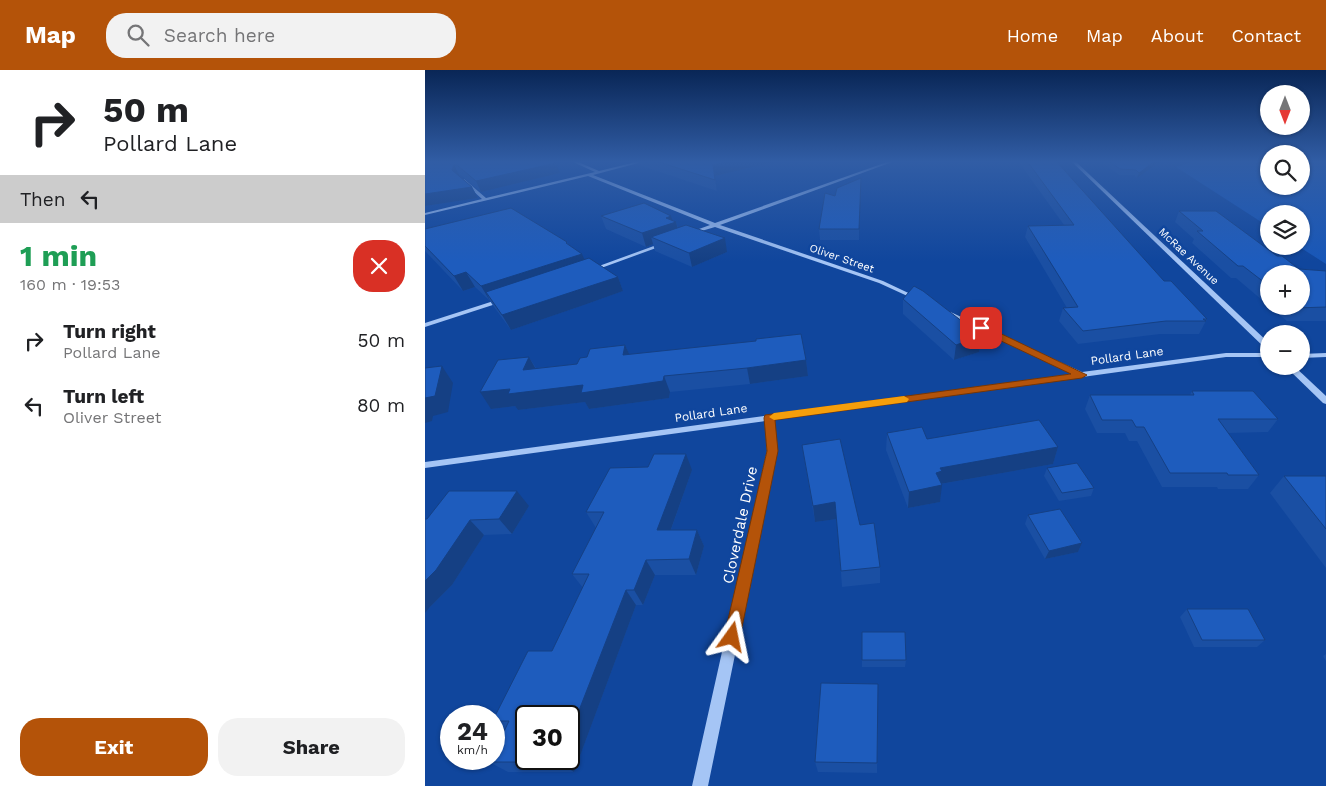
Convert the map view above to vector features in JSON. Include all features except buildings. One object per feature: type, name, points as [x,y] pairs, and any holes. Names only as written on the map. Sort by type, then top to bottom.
[{"type":"street","points":[[479,194],[486,200]]},
{"type":"street","points":[[425,214],[509,194]]},
{"type":"street","name":"Oliver Street","points":[[639,194],[715,225],[881,282],[925,302]]},
{"type":"street","points":[[688,235],[800,194]]},
{"type":"street","name":"McRae Avenue","points":[[1108,194],[1260,338]]},
{"type":"street","points":[[580,274],[670,241]]},
{"type":"street","points":[[425,325],[508,299]]},
{"type":"street","points":[[942,310],[1082,375]]},
{"type":"street","name":"Pollard Lane","points":[[425,465],[1226,355],[1260,355]]},
{"type":"street","points":[[1310,356],[1326,355]]},
{"type":"street","points":[[1299,375],[1326,401]]},
{"type":"street","name":"Cloverdale Drive","points":[[700,786],[773,451],[769,418]]},
{"type":"shaded area","points":[[1218,194],[1326,194],[1326,264],[1310,254],[1310,205],[1260,205],[1260,221]]},
{"type":"slow traffic","points":[[774,417],[904,399]]},
{"type":"route","points":[[732,637],[773,451],[769,418],[1082,375],[981,328]]}]
